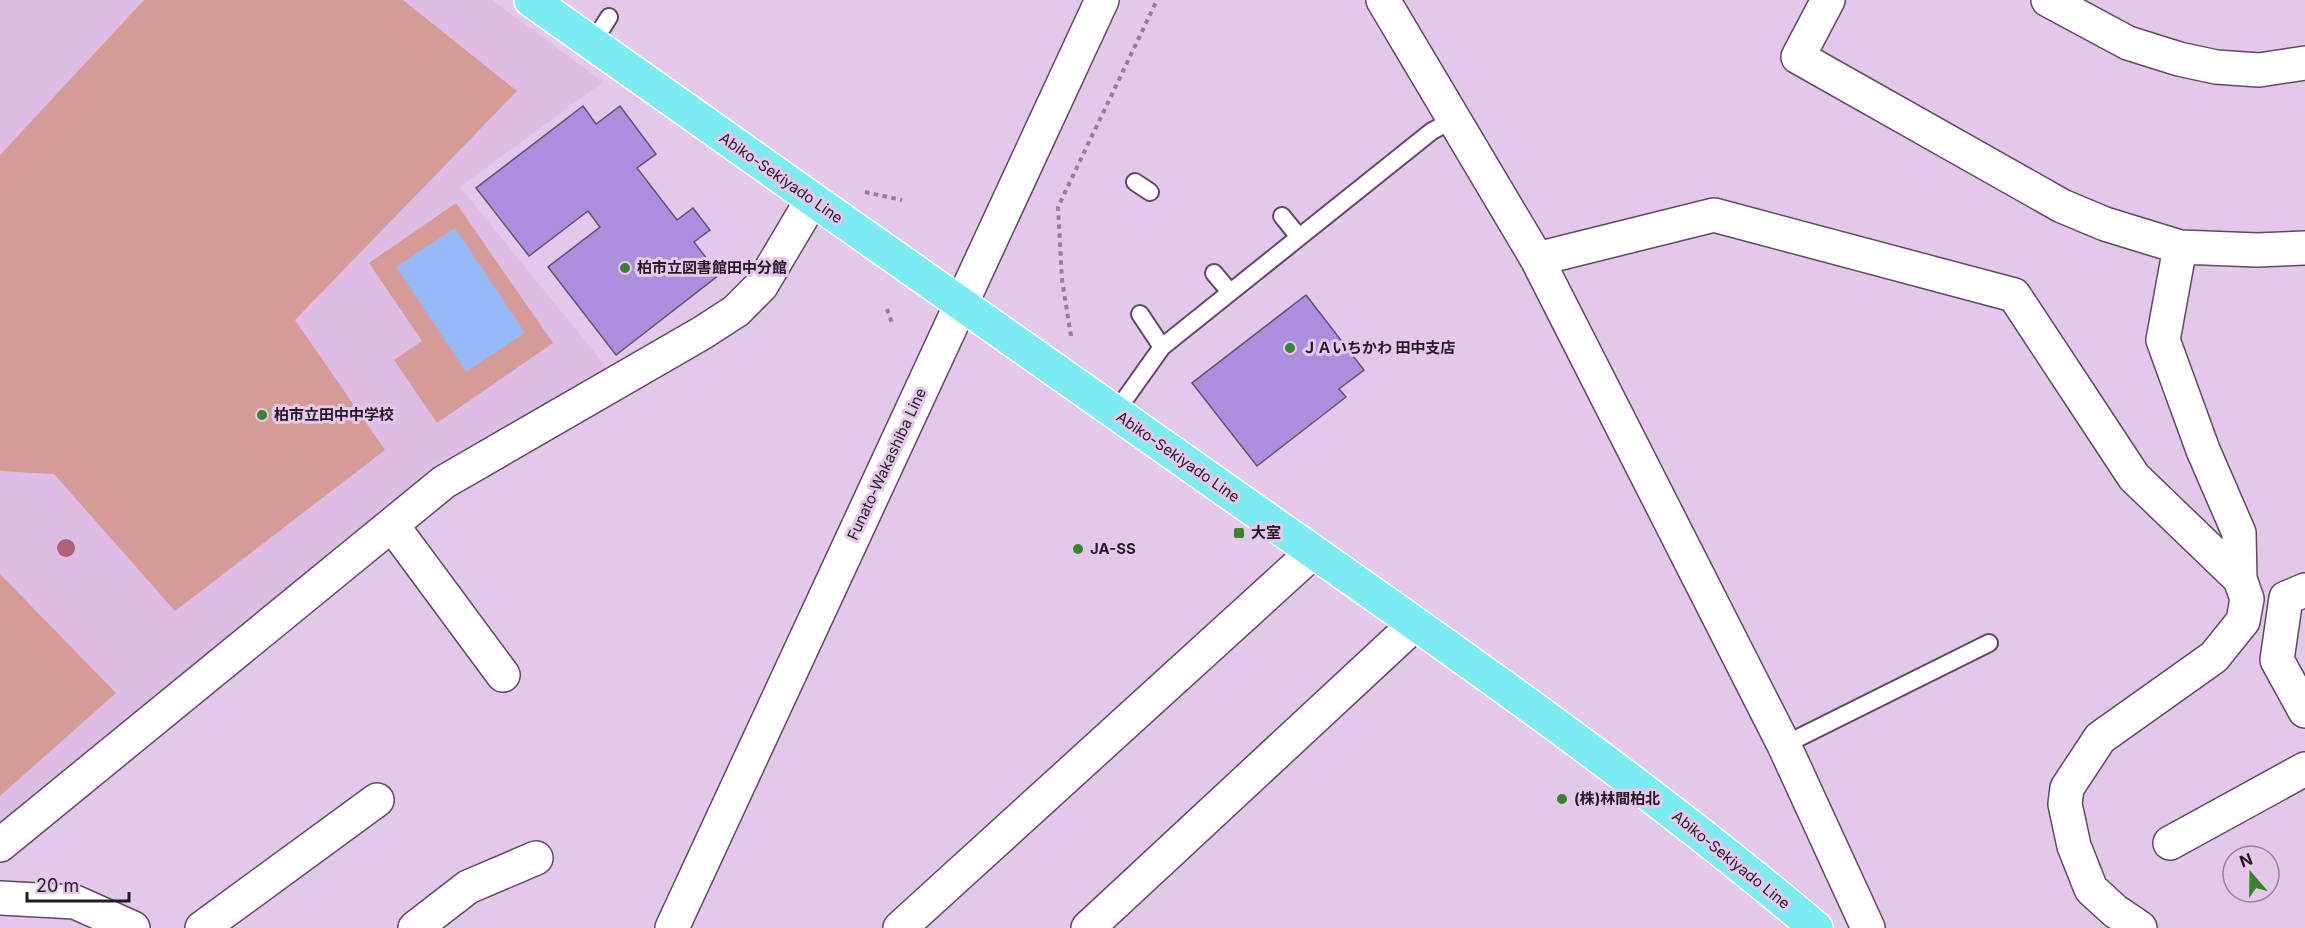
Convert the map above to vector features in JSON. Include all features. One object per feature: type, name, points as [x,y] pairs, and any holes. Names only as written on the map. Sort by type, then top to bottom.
[{"type":"main road","name":"Abiko-Sekiyado Line","points":[[531,0],[601,30],[812,200],[1415,624],[1741,864],[1816,928]]},
{"type":"street","name":"Funato-Wakashiba Line","points":[[672,928],[1102,0]]},
{"type":"street","points":[[1383,0],[1537,259],[1784,745],[1868,928]]},
{"type":"street","points":[[1828,0],[1797,57],[2062,206],[2105,224],[2180,247],[2257,250],[2305,248]]},
{"type":"street","points":[[2048,0],[2128,43],[2179,59],[2216,67],[2259,70],[2305,63]]},
{"type":"street","points":[[0,845],[444,482],[702,333],[736,311],[761,286],[812,200]]},
{"type":"street","points":[[1537,259],[1714,215],[2014,295],[2134,477],[2240,579]]},
{"type":"street","points":[[2140,928],[2115,911],[2091,889],[2074,846],[2065,804],[2067,788],[2100,738],[2214,657],[2243,621],[2247,599],[2240,579],[2239,533],[2203,450],[2163,340],[2180,247]]},
{"type":"street","points":[[392,525],[503,675]]},
{"type":"street","points":[[900,928],[1313,552]]},
{"type":"street","points":[[2305,590],[2286,597],[2277,660],[2305,711]]},
{"type":"street","points":[[1088,928],[1415,624]]},
{"type":"street","points":[[2170,843],[2305,769]]},
{"type":"street","points":[[202,928],[377,800]]},
{"type":"street","points":[[415,928],[468,887],[536,858]]},
{"type":"street","points":[[0,898],[75,902],[133,928]]},
{"type":"lane","points":[[1115,413],[1162,346],[1432,131],[1453,120]]},
{"type":"lane","points":[[1135,182],[1150,192]]},
{"type":"lane","points":[[1282,216],[1299,237]]},
{"type":"lane","points":[[1214,273],[1230,292]]},
{"type":"lane","points":[[1140,314],[1162,346]]},
{"type":"lane","points":[[1784,745],[1989,643]]},
{"type":"path","points":[[1071,336],[1062,280],[1058,207],[1157,0]]},
{"type":"path","points":[[887,309],[893,326]]},
{"type":"shaded area","name":"柏市立田中中学校","points":[[0,0],[492,0],[603,82],[460,187],[608,369],[439,462],[0,823]]},
{"type":"shaded area","name":"柏市立田中中学校","points":[[144,0],[403,0],[517,91],[295,320],[385,450],[175,611],[54,474],[0,471],[0,155]]},
{"type":"shaded area","points":[[456,203],[553,343],[437,423],[394,360],[422,341],[369,263]]},
{"type":"shaded area","points":[[0,574],[116,693],[0,796]]},
{"type":"water","points":[[455,228],[525,333],[466,372],[396,267]]},
{"type":"building","points":[[583,106],[596,124],[620,106],[656,154],[637,168],[677,220],[693,208],[710,230],[694,242],[719,275],[616,355],[548,267],[600,227],[588,211],[529,256],[476,188]]},
{"type":"building","name":"ＪＡいちかわ 田中支店","points":[[1306,295],[1364,370],[1339,389],[1346,397],[1257,466],[1192,383]]},
{"type":"place","name":"柏市立図書館田中分館","points":[[625,268]]},
{"type":"place","name":"ＪＡいちかわ 田中支店","points":[[1290,348]]},
{"type":"place","name":"柏市立田中中学校","points":[[262,415]]},
{"type":"place","name":"大室","points":[[1239,533]]},
{"type":"place","name":"JA-SS","points":[[1078,549]]},
{"type":"place","name":"(株)林間柏北","points":[[1562,799]]}]
